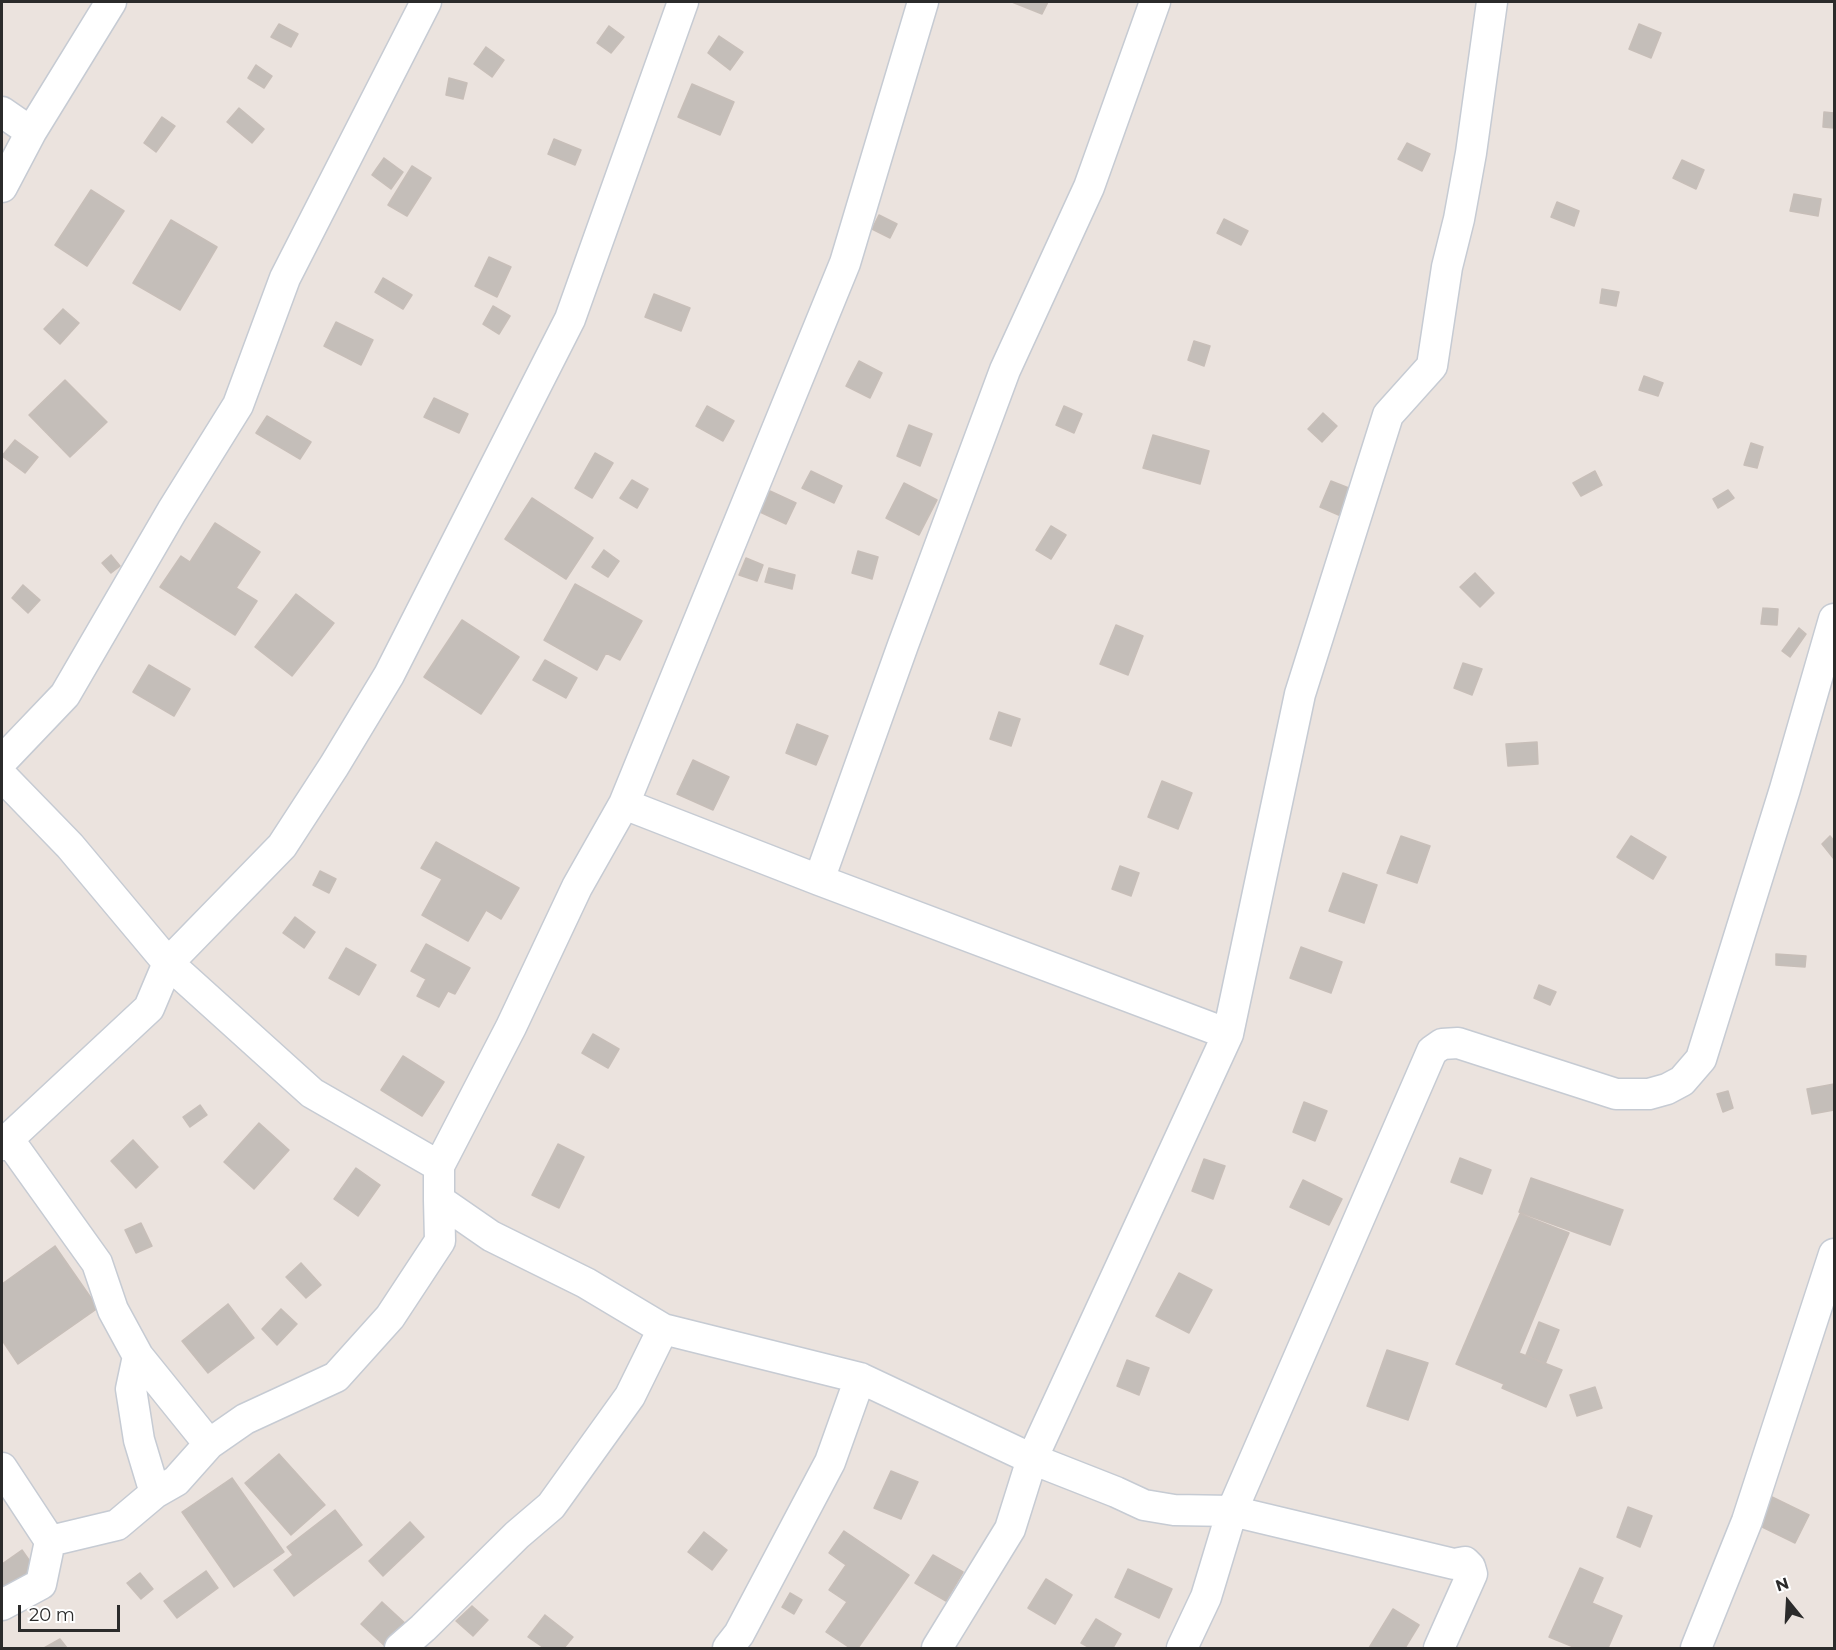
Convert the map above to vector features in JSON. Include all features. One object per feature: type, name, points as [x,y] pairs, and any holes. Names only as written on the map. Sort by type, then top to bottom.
[{"type":"street","points":[[2,187],[31,132],[111,2]]},
{"type":"street","points":[[2,761],[65,695],[172,511],[238,405],[285,278],[426,2]]},
{"type":"street","points":[[209,1444],[138,1356],[113,1310],[97,1263],[5,1143],[149,1008],[168,963],[282,846],[389,675],[570,319],[683,2]]},
{"type":"street","points":[[50,1541],[117,1525],[155,1493],[177,1481],[209,1444],[245,1419],[336,1377],[390,1317],[440,1241],[439,1166],[511,1027],[578,887],[624,804],[845,263],[923,2]]},
{"type":"street","points":[[819,880],[1005,370],[1089,188],[1155,2]]},
{"type":"street","points":[[937,1648],[1010,1529],[1032,1459],[1228,1034],[1300,694],[1388,415],[1432,366],[1447,267],[1459,219],[1471,153],[1492,2]]},
{"type":"street","points":[[2,112],[31,132]]},
{"type":"street","points":[[1182,1648],[1206,1597],[1232,1511],[1432,1051],[1442,1044],[1458,1043],[1616,1094],[1649,1094],[1667,1089],[1682,1082],[1701,1059],[1785,789],[1834,619]]},
{"type":"street","points":[[2,776],[70,846],[168,963],[312,1093],[439,1166]]},
{"type":"street","points":[[624,804],[1228,1034]]},
{"type":"street","points":[[439,1200],[491,1236],[586,1283],[663,1329],[860,1378],[1032,1459],[1144,1505],[1174,1510],[1232,1511],[1454,1564],[1466,1562],[1472,1574],[1439,1648]]},
{"type":"street","points":[[1696,1648],[1747,1521],[1834,1254]]},
{"type":"street","points":[[400,1648],[431,1621],[517,1535],[551,1506],[630,1396],[663,1329]]},
{"type":"street","points":[[138,1356],[131,1389],[139,1440],[155,1493]]},
{"type":"street","points":[[728,1648],[739,1634],[830,1462],[860,1378]]},
{"type":"street","points":[[2,1468],[50,1541],[41,1584],[2,1605]]},
{"type":"building","points":[[1012,2],[1048,2],[1042,14]]},
{"type":"building","points":[[279,24],[298,34],[291,47],[271,37]]},
{"type":"building","points":[[1639,24],[1661,33],[1651,58],[1629,49]]},
{"type":"building","points":[[609,26],[624,37],[611,53],[597,43]]},
{"type":"building","points":[[719,36],[743,52],[730,70],[708,53]]},
{"type":"building","points":[[486,47],[504,60],[492,77],[474,64]]},
{"type":"building","points":[[256,65],[272,76],[264,88],[248,78]]},
{"type":"building","points":[[449,78],[467,83],[463,99],[446,95]]},
{"type":"building","points":[[692,84],[734,102],[720,135],[678,117]]},
{"type":"building","points":[[239,108],[264,129],[252,143],[227,122]]},
{"type":"building","points":[[1824,112],[1834,113],[1834,128],[1823,127]]},
{"type":"building","points":[[162,117],[175,126],[156,152],[144,143]]},
{"type":"building","points":[[554,139],[581,150],[575,165],[548,154]]},
{"type":"building","points":[[1407,143],[1430,154],[1422,171],[1398,159]]},
{"type":"building","points":[[384,158],[403,172],[391,189],[372,175]]},
{"type":"building","points":[[1682,160],[1704,170],[1696,189],[1673,178]]},
{"type":"building","points":[[412,166],[431,178],[407,216],[388,205]]},
{"type":"building","points":[[91,190],[124,211],[87,266],[55,245]]},
{"type":"building","points":[[1794,194],[1821,199],[1818,216],[1790,211]]},
{"type":"building","points":[[1557,202],[1579,211],[1574,226],[1551,217]]},
{"type":"building","points":[[879,215],[897,224],[890,238],[872,229]]},
{"type":"building","points":[[1224,219],[1248,231],[1241,245],[1217,233]]},
{"type":"building","points":[[171,220],[217,247],[180,310],[133,283]]},
{"type":"building","points":[[489,257],[511,267],[497,297],[475,286]]},
{"type":"building","points":[[383,278],[412,295],[403,309],[375,292]]},
{"type":"building","points":[[1602,289],[1619,292],[1616,306],[1600,303]]},
{"type":"building","points":[[654,294],[690,308],[681,331],[645,317]]},
{"type":"building","points":[[493,306],[510,316],[499,334],[483,324]]},
{"type":"building","points":[[63,309],[79,323],[60,344],[44,329]]},
{"type":"building","points":[[336,322],[373,340],[361,365],[324,346]]},
{"type":"building","points":[[1194,341],[1210,346],[1204,366],[1188,360]]},
{"type":"building","points":[[859,361],[882,373],[870,398],[846,386]]},
{"type":"building","points":[[1644,376],[1663,383],[1658,396],[1639,390]]},
{"type":"building","points":[[65,380],[107,422],[70,457],[29,415]]},
{"type":"building","points":[[434,398],[468,414],[459,433],[424,417]]},
{"type":"building","points":[[707,406],[734,421],[723,441],[696,426]]},
{"type":"building","points":[[1064,406],[1082,414],[1074,433],[1056,425]]},
{"type":"building","points":[[1323,413],[1337,426],[1322,442],[1308,429]]},
{"type":"building","points":[[267,416],[311,442],[300,459],[256,433]]},
{"type":"building","points":[[909,425],[932,434],[920,466],[897,456]]},
{"type":"building","points":[[1153,435],[1209,451],[1200,484],[1143,468]]},
{"type":"building","points":[[15,440],[38,457],[25,473],[2,456]]},
{"type":"building","points":[[1751,443],[1763,447],[1757,468],[1744,465]]},
{"type":"building","points":[[595,453],[613,463],[592,498],[575,488]]},
{"type":"building","points":[[811,471],[842,486],[834,503],[802,488]]},
{"type":"building","points":[[1595,471],[1602,485],[1581,496],[1573,483]]},
{"type":"building","points":[[632,480],[648,489],[637,508],[620,498]]},
{"type":"building","points":[[1331,481],[1359,492],[1348,519],[1320,507]]},
{"type":"building","points":[[904,483],[937,500],[919,535],[886,518]]},
{"type":"building","points":[[1728,490],[1734,498],[1718,508],[1713,499]]},
{"type":"building","points":[[770,491],[796,503],[786,524],[760,512]]},
{"type":"building","points":[[532,498],[593,538],[566,579],[505,539]]},
{"type":"building","points":[[215,523],[260,552],[236,588],[257,601],[235,635],[160,587],[181,556],[190,562]]},
{"type":"building","points":[[1051,526],[1066,535],[1051,559],[1036,550]]},
{"type":"building","points":[[604,550],[619,561],[608,577],[592,567]]},
{"type":"building","points":[[858,551],[878,557],[872,579],[852,573]]},
{"type":"building","points":[[111,555],[120,566],[111,573],[102,563]]},
{"type":"building","points":[[746,558],[763,565],[757,581],[739,575]]},
{"type":"building","points":[[769,568],[795,575],[792,589],[765,582]]},
{"type":"building","points":[[1475,573],[1494,593],[1480,607],[1460,587]]},
{"type":"building","points":[[575,584],[642,621],[620,660],[606,653],[597,670],[544,640]]},
{"type":"building","points":[[23,585],[40,600],[28,613],[12,598]]},
{"type":"building","points":[[296,594],[334,623],[292,676],[255,647]]},
{"type":"building","points":[[1763,608],[1778,609],[1777,625],[1761,624]]},
{"type":"building","points":[[462,620],[519,657],[481,714],[424,677]]},
{"type":"building","points":[[1116,625],[1143,636],[1128,675],[1100,664]]},
{"type":"building","points":[[1799,628],[1806,634],[1790,657],[1782,651]]},
{"type":"building","points":[[545,660],[577,678],[566,698],[533,680]]},
{"type":"building","points":[[1463,663],[1482,669],[1472,695],[1454,688]]},
{"type":"building","points":[[149,665],[190,689],[174,716],[133,692]]},
{"type":"building","points":[[999,712],[1020,719],[1011,746],[990,739]]},
{"type":"building","points":[[797,724],[828,736],[816,765],[786,753]]},
{"type":"building","points":[[1537,742],[1538,764],[1508,766],[1506,744]]},
{"type":"building","points":[[693,760],[729,777],[713,810],[677,794]]},
{"type":"building","points":[[1162,781],[1192,793],[1178,829],[1148,817]]},
{"type":"building","points":[[1401,836],[1430,846],[1417,883],[1387,873]]},
{"type":"building","points":[[1631,836],[1666,857],[1653,879],[1617,857]]},
{"type":"building","points":[[1830,836],[1834,841],[1834,859],[1822,844]]},
{"type":"building","points":[[436,842],[519,888],[501,919],[486,910],[468,941],[422,915],[442,879],[421,868]]},
{"type":"building","points":[[1120,866],[1139,873],[1131,896],[1112,889]]},
{"type":"building","points":[[320,871],[336,879],[329,893],[313,885]]},
{"type":"building","points":[[1343,873],[1377,885],[1364,923],[1329,911]]},
{"type":"building","points":[[295,917],[315,932],[304,948],[283,933]]},
{"type":"building","points":[[426,944],[470,968],[455,994],[448,991],[439,1007],[417,996],[426,979],[411,971]]},
{"type":"building","points":[[1301,947],[1342,962],[1331,993],[1290,978]]},
{"type":"building","points":[[346,948],[376,965],[359,995],[329,978]]},
{"type":"building","points":[[1776,954],[1806,956],[1805,967],[1776,965]]},
{"type":"building","points":[[1539,985],[1556,992],[1550,1005],[1534,998]]},
{"type":"building","points":[[593,1034],[619,1049],[608,1068],[582,1053]]},
{"type":"building","points":[[403,1056],[444,1082],[422,1116],[381,1090]]},
{"type":"building","points":[[1834,1084],[1834,1110],[1812,1114],[1807,1089]]},
{"type":"building","points":[[1728,1091],[1733,1108],[1723,1112],[1717,1094]]},
{"type":"building","points":[[1304,1102],[1327,1111],[1315,1141],[1293,1132]]},
{"type":"building","points":[[200,1105],[207,1115],[190,1127],[183,1117]]},
{"type":"building","points":[[259,1123],[289,1150],[254,1189],[224,1162]]},
{"type":"building","points":[[133,1140],[158,1167],[136,1188],[111,1161]]},
{"type":"building","points":[[558,1144],[584,1157],[559,1208],[532,1195]]},
{"type":"building","points":[[1460,1158],[1491,1170],[1482,1194],[1451,1182]]},
{"type":"building","points":[[1204,1159],[1225,1166],[1213,1199],[1192,1191]]},
{"type":"building","points":[[356,1168],[380,1185],[358,1216],[334,1199]]},
{"type":"building","points":[[1531,1178],[1623,1210],[1610,1245],[1519,1212]]},
{"type":"building","points":[[1303,1180],[1342,1199],[1329,1225],[1290,1207]]},
{"type":"building","points":[[1520,1214],[1569,1233],[1519,1353],[1562,1370],[1546,1407],[1502,1388],[1504,1384],[1456,1364]]},
{"type":"building","points":[[141,1223],[152,1246],[136,1253],[125,1230]]},
{"type":"building","points":[[55,1246],[98,1308],[18,1364],[2,1340],[2,1284]]},
{"type":"building","points":[[301,1263],[321,1285],[306,1298],[286,1277]]},
{"type":"building","points":[[1179,1273],[1212,1290],[1189,1333],[1156,1316]]},
{"type":"building","points":[[228,1304],[254,1338],[208,1373],[182,1341]]},
{"type":"building","points":[[281,1309],[297,1324],[277,1345],[262,1329]]},
{"type":"building","points":[[1539,1322],[1559,1330],[1545,1364],[1526,1355]]},
{"type":"building","points":[[1387,1350],[1428,1363],[1408,1420],[1367,1406]]},
{"type":"building","points":[[1127,1360],[1149,1368],[1139,1395],[1117,1386]]},
{"type":"building","points":[[1595,1387],[1602,1408],[1577,1416],[1570,1395]]},
{"type":"building","points":[[279,1454],[325,1505],[291,1535],[245,1483]]},
{"type":"building","points":[[891,1471],[918,1482],[901,1519],[874,1508]]},
{"type":"building","points":[[232,1478],[284,1552],[234,1587],[182,1512]]},
{"type":"building","points":[[1768,1495],[1809,1515],[1795,1543],[1754,1523]]},
{"type":"building","points":[[1628,1507],[1652,1516],[1640,1547],[1617,1537]]},
{"type":"building","points":[[335,1510],[362,1545],[294,1596],[274,1570],[293,1555],[287,1547]]},
{"type":"building","points":[[410,1522],[424,1537],[383,1576],[369,1561]]},
{"type":"building","points":[[844,1531],[909,1575],[858,1648],[850,1648],[826,1632],[847,1602],[829,1590],[846,1565],[829,1553]]},
{"type":"building","points":[[704,1532],[727,1550],[712,1570],[688,1552]]},
{"type":"building","points":[[22,1550],[36,1570],[2,1595],[2,1564]]},
{"type":"building","points":[[933,1555],[963,1572],[946,1601],[915,1583]]},
{"type":"building","points":[[1580,1568],[1603,1578],[1592,1603],[1622,1616],[1608,1648],[1576,1648],[1549,1637]]},
{"type":"building","points":[[1128,1569],[1172,1589],[1159,1618],[1115,1597]]},
{"type":"building","points":[[206,1571],[218,1588],[177,1618],[164,1601]]},
{"type":"building","points":[[140,1573],[153,1589],[141,1599],[127,1583]]},
{"type":"building","points":[[1046,1579],[1072,1595],[1055,1624],[1028,1608]]},
{"type":"building","points":[[790,1593],[802,1600],[794,1614],[782,1607]]},
{"type":"building","points":[[382,1602],[408,1626],[387,1648],[361,1624]]},
{"type":"building","points":[[472,1606],[488,1620],[473,1636],[456,1621]]},
{"type":"building","points":[[1393,1609],[1419,1625],[1405,1648],[1369,1648]]},
{"type":"building","points":[[545,1615],[573,1637],[564,1648],[544,1648],[528,1637]]},
{"type":"building","points":[[1096,1619],[1121,1634],[1113,1648],[1090,1648],[1081,1643]]},
{"type":"building","points":[[60,1639],[67,1648],[44,1648]]}]
